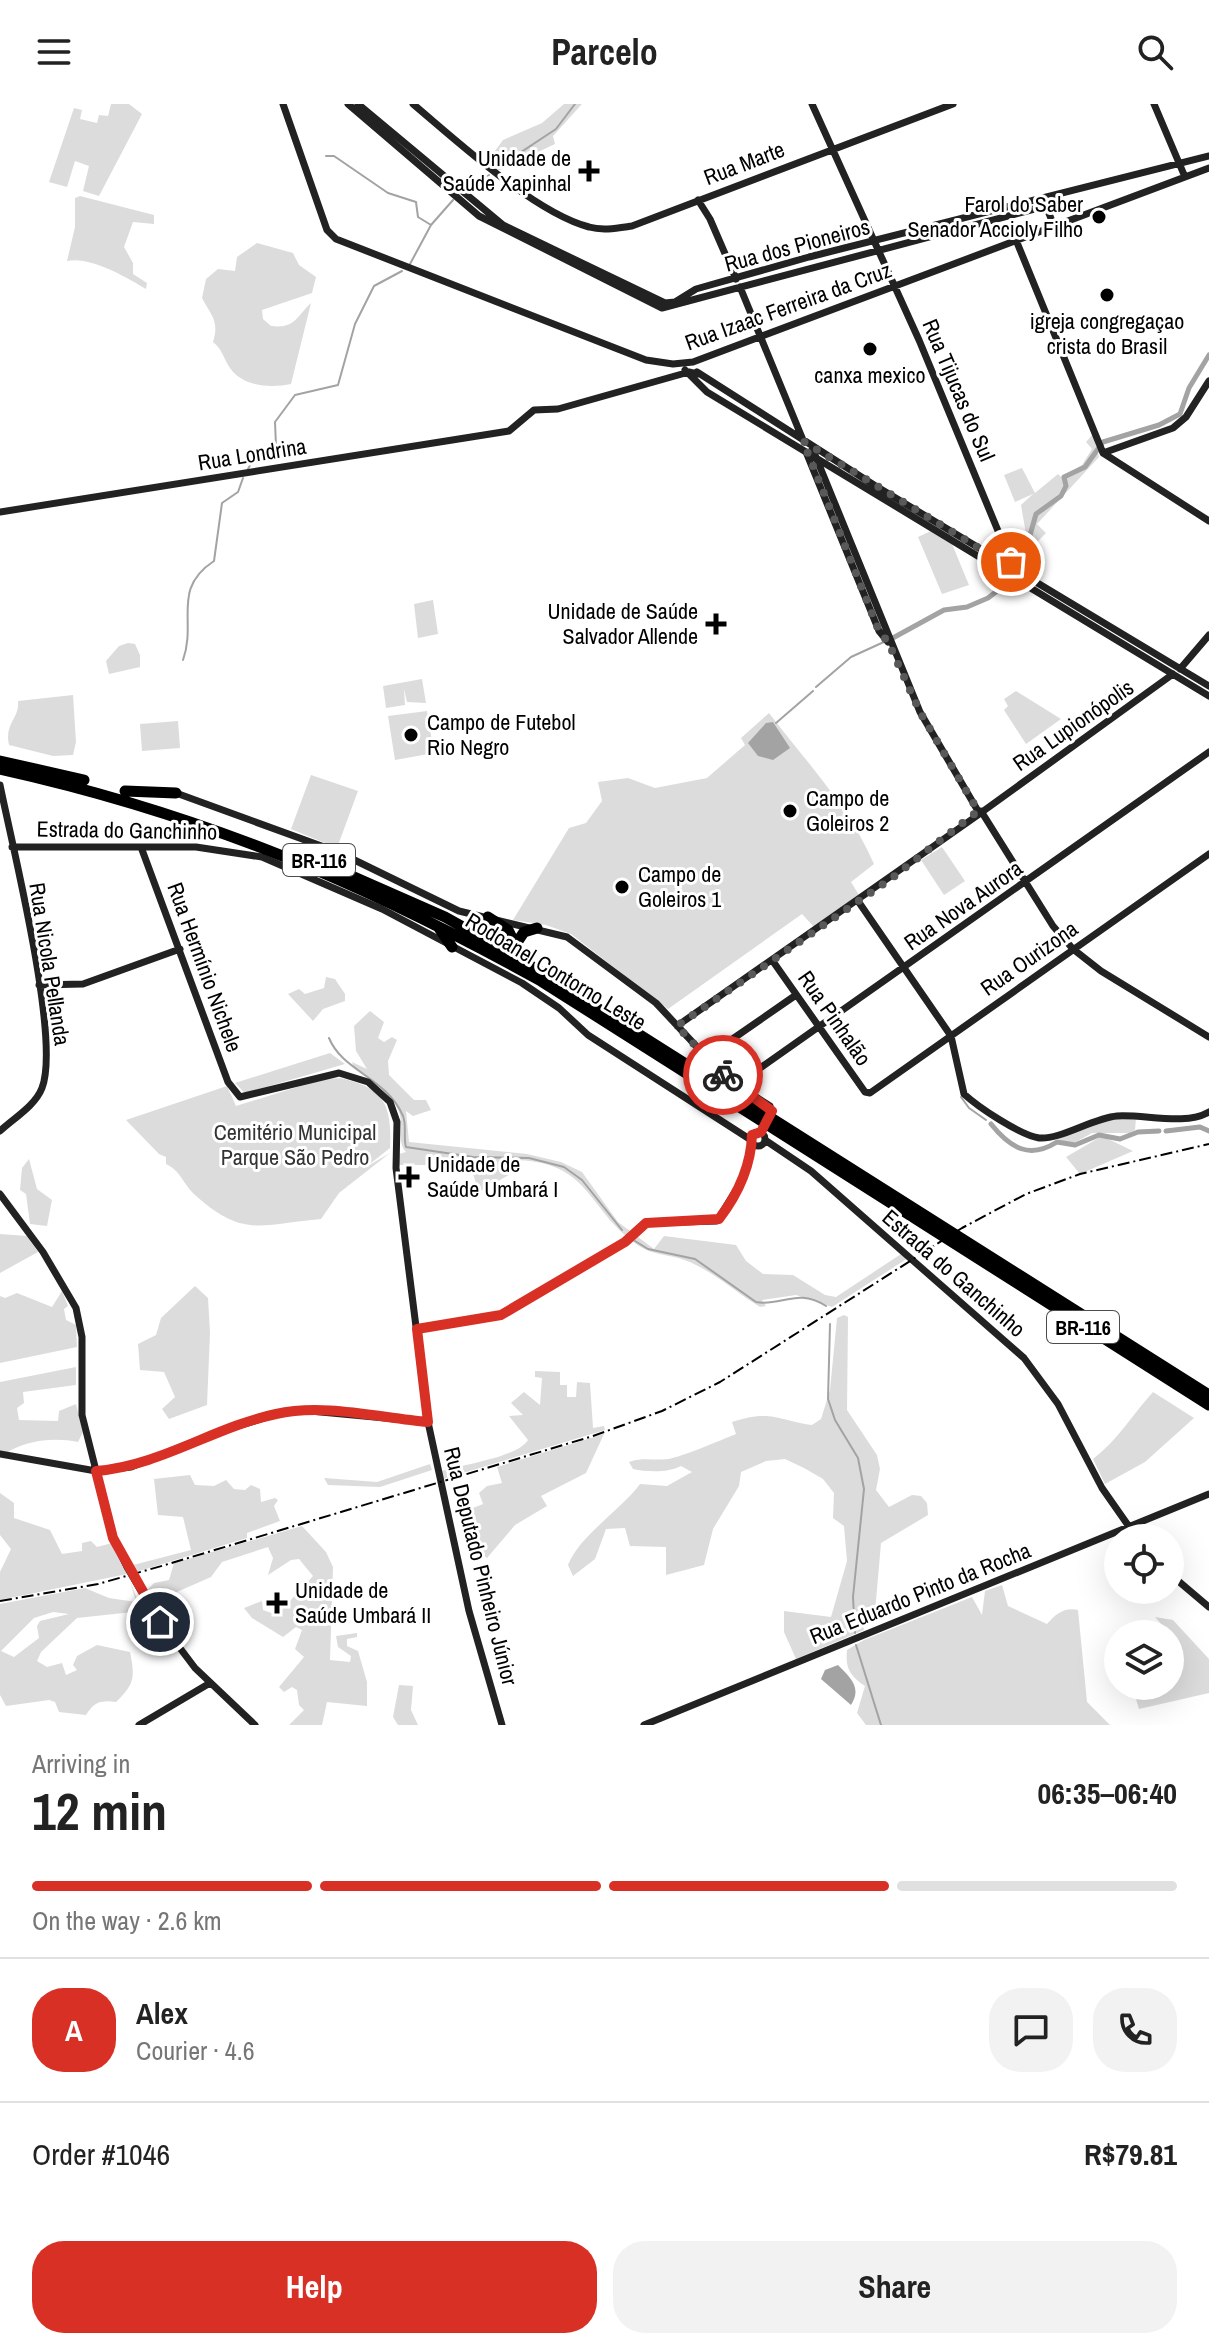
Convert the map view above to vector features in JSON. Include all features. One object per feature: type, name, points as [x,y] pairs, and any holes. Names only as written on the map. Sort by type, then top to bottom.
[{"type":"highway","name":"Rodoanel Contorno Leste","points":[[0,761],[125,791],[239,828],[445,917],[542,973],[761,1135]]},
{"type":"highway","name":"Rodoanel Contorno Leste","points":[[0,769],[107,794],[237,836],[342,878],[425,919],[541,981],[761,1135],[940,1230],[1209,1395]]},
{"type":"highway","points":[[125,791],[176,793]]},
{"type":"highway","points":[[488,917],[504,927],[520,956],[542,973]]},
{"type":"highway","points":[[425,919],[452,947]]},
{"type":"highway","points":[[516,944],[524,932],[537,928]]},
{"type":"highway","name":"Rodoanel Contorno Leste","points":[[961,1243],[1209,1405]]},
{"type":"street","name":"Rua Izaac Ferreira da Cruz","points":[[283,104],[327,230],[336,239],[589,339],[655,362],[682,364],[1209,168]]},
{"type":"street","points":[[348,104],[496,227],[655,307],[676,305]]},
{"type":"street","points":[[358,104],[503,225],[656,302],[676,305]]},
{"type":"street","name":"Rua Marte","points":[[413,104],[498,176],[590,227],[615,229],[953,104]]},
{"type":"street","name":"Rua Tijucas do Sul","points":[[812,104],[877,246],[1015,573]]},
{"type":"street","points":[[1154,104],[1185,177]]},
{"type":"street","name":"Rua dos Pioneiros","points":[[676,305],[738,283],[1053,195],[1209,156]]},
{"type":"street","points":[[1195,160],[1192,167],[1199,172]]},
{"type":"street","points":[[1053,195],[1046,206],[1054,226]]},
{"type":"street","points":[[698,200],[710,219],[738,283],[807,454],[821,481],[879,631],[888,642],[920,712],[979,812],[1073,949],[1101,971],[1209,1037]]},
{"type":"street","name":"Rua dos Pioneiros","points":[[738,283],[839,264],[877,246],[1046,206]]},
{"type":"street","points":[[1016,240],[1101,449],[1209,521]]},
{"type":"street","points":[[693,362],[697,374]]},
{"type":"street","points":[[682,364],[686,373],[707,392],[802,439],[977,551],[997,559],[1025,585],[1046,593]]},
{"type":"street","points":[[686,373],[697,374],[816,459]]},
{"type":"street","name":"Rua Londrina","points":[[0,512],[509,431],[534,410],[558,409],[686,373]]},
{"type":"street","points":[[1101,449],[1173,428],[1186,417],[1209,381]]},
{"type":"street","points":[[707,392],[713,389],[712,384]]},
{"type":"street","points":[[802,439],[823,467],[1015,573],[1176,672],[1198,684],[1209,686]]},
{"type":"street","points":[[821,481],[823,467]]},
{"type":"street","points":[[997,559],[1007,553]]},
{"type":"street","name":"Rua Lupionópolis","points":[[677,1026],[913,862],[1176,672],[1209,635]]},
{"type":"street","points":[[1198,684],[1209,696]]},
{"type":"street","name":"Rua Nova Aurora","points":[[736,1085],[821,1029],[1209,752]]},
{"type":"street","name":"Rua Nicola Pellanda","points":[[0,785],[39,985],[47,1050],[45,1079],[39,1096],[0,1131]]},
{"type":"street","name":"Estrada do Ganchinho","points":[[176,793],[288,831],[373,868],[439,903],[572,940],[656,1003],[705,1058],[736,1085],[772,1107],[761,1135],[811,1171],[916,1261],[1029,1365],[1058,1404],[1102,1488],[1126,1524]]},
{"type":"street","name":"Estrada do Ganchinho","points":[[12,847],[241,851],[435,932]]},
{"type":"street","name":"Rua Hermínio Nichele","points":[[141,847],[228,1082],[240,1097]]},
{"type":"street","name":"Rua Ourizona","points":[[870,1093],[1209,854]]},
{"type":"street","points":[[858,901],[951,1036],[964,1094],[1038,1138],[1115,1116],[1195,1117],[1209,1112]]},
{"type":"street","points":[[417,1329],[501,1315],[625,1242],[646,1223],[717,1221],[740,1187],[761,1135],[720,1119],[588,1035],[531,989],[452,947]]},
{"type":"street","points":[[39,985],[83,984],[180,949]]},
{"type":"street","name":"Rua Pinhalão","points":[[772,960],[865,1092],[870,1093]]},
{"type":"street","points":[[705,1058],[796,995]]},
{"type":"street","name":"Rua Deputado Pinheiro Júnior","points":[[240,1097],[339,1073],[368,1082],[390,1102],[397,1122],[396,1168],[428,1422],[468,1606],[502,1725]]},
{"type":"street","points":[[0,1194],[43,1252],[76,1308],[82,1337],[79,1402],[113,1538],[127,1567],[170,1636],[210,1683],[255,1725]]},
{"type":"street","points":[[0,1454],[96,1471],[131,1467],[218,1432],[284,1412],[310,1411],[428,1422]]},
{"type":"street","name":"Rua Eduardo Pinto da Rocha","points":[[1138,1524],[1209,1494]]},
{"type":"street","name":"Rua Eduardo Pinto da Rocha","points":[[644,1725],[1104,1538]]},
{"type":"street","points":[[1184,1586],[1209,1607]]},
{"type":"street","points":[[139,1725],[210,1683]]},
{"type":"green space","points":[[111,104],[129,104],[142,114],[99,196],[83,191],[89,166],[75,161],[67,187],[49,182],[74,108],[82,110],[80,119],[97,123],[99,115],[108,116]]},
{"type":"green space","points":[[564,104],[582,104],[553,136],[555,144],[498,171],[487,162],[503,140],[542,123]]},
{"type":"green space","points":[[80,196],[154,215],[154,224],[133,222],[124,247],[133,263],[133,274],[147,283],[146,289],[97,264],[67,261],[75,227],[75,198]]},
{"type":"green space","points":[[257,243],[293,253],[299,265],[316,277],[312,293],[262,310],[263,319],[271,326],[285,326],[311,303],[291,384],[258,385],[236,374],[213,342],[215,323],[202,298],[206,279],[218,269],[235,271],[237,257]]},
{"type":"green space","points":[[1093,434],[1099,457],[1037,524],[1046,533],[1034,545],[1026,534],[1021,505],[1033,494],[1015,502],[1004,475],[1022,468],[1035,493],[1058,474],[1061,477],[1082,465],[1092,449],[1086,442]]},
{"type":"green space","points":[[931,531],[952,544],[969,585],[942,594],[918,537]]},
{"type":"green space","points":[[433,600],[438,634],[418,638],[414,604]]},
{"type":"green space","points":[[135,644],[140,655],[140,667],[109,674],[106,661],[119,646]]},
{"type":"green space","points":[[422,679],[426,703],[407,702],[404,689],[405,705],[386,708],[383,686]]},
{"type":"green space","points":[[1016,691],[1061,719],[1026,744],[1004,710],[1008,706],[1004,699]]},
{"type":"green space","points":[[73,695],[76,742],[73,755],[53,756],[9,745],[10,726],[17,712],[18,701]]},
{"type":"green space","name":"Campo de Futebol Rio Negro","points":[[427,711],[434,753],[395,760],[388,716]]},
{"type":"green space","points":[[769,713],[826,786],[864,843],[874,864],[851,882],[859,895],[814,927],[802,914],[668,1009],[571,934],[546,925],[513,920],[569,828],[586,823],[602,801],[598,782],[628,778],[655,788],[707,778],[745,745],[741,738]]},
{"type":"green space","points":[[178,721],[180,748],[142,751],[140,724]]},
{"type":"green space","points":[[311,775],[358,791],[337,848],[291,829]]},
{"type":"green space","points":[[942,847],[965,881],[944,895],[921,860]]},
{"type":"green space","points":[[326,977],[335,979],[345,994],[345,1001],[323,1009],[313,1021],[288,994],[299,989],[305,994],[324,988]]},
{"type":"green space","points":[[370,1011],[384,1022],[378,1038],[384,1042],[392,1037],[397,1040],[388,1061],[389,1075],[414,1100],[426,1100],[431,1110],[413,1116],[406,1111],[409,1142],[527,1154],[561,1162],[582,1172],[618,1222],[654,1249],[664,1236],[736,1245],[746,1261],[763,1274],[793,1275],[825,1295],[836,1297],[901,1254],[908,1258],[832,1307],[796,1295],[762,1300],[766,1306],[760,1307],[692,1263],[639,1246],[621,1232],[573,1177],[558,1168],[538,1162],[511,1160],[519,1169],[479,1192],[470,1165],[399,1165],[399,1154],[406,1152],[397,1107],[375,1082],[354,1068],[352,1062],[367,1069],[356,1051],[354,1026]]},
{"type":"green space","points":[[330,1053],[345,1064],[245,1093],[235,1083]]},
{"type":"green space","name":"Cemitério Municipal Parque São Pedro","points":[[340,1078],[376,1093],[387,1110],[390,1148],[366,1167],[390,1153],[339,1193],[321,1219],[254,1225],[227,1218],[195,1195],[175,1170],[166,1164],[166,1157],[159,1154],[126,1120],[227,1086],[236,1106],[323,1079]]},
{"type":"green space","points":[[1136,1118],[1135,1130],[1130,1133],[1092,1133],[1072,1144],[1055,1138],[1101,1120]]},
{"type":"green space","points":[[1102,1136],[1133,1151],[1080,1174],[1066,1157]]},
{"type":"green space","points":[[29,1159],[37,1189],[52,1200],[47,1226],[30,1224],[26,1194],[20,1190],[22,1168]]},
{"type":"green space","points":[[0,1234],[27,1236],[38,1252],[0,1273]]},
{"type":"green space","points":[[195,1286],[208,1298],[207,1405],[169,1419],[162,1409],[175,1397],[164,1372],[140,1370],[138,1344],[156,1335],[161,1318]]},
{"type":"green space","points":[[62,1291],[68,1306],[64,1309],[66,1320],[76,1325],[77,1347],[0,1363],[0,1296],[5,1298],[17,1293],[52,1307]]},
{"type":"green space","points":[[848,1317],[847,1410],[877,1455],[880,1469],[876,1490],[889,1507],[912,1495],[921,1496],[927,1503],[928,1515],[881,1543],[875,1612],[862,1618],[864,1630],[796,1659],[784,1632],[784,1611],[831,1617],[847,1561],[844,1526],[833,1518],[834,1493],[823,1479],[785,1459],[766,1461],[741,1472],[739,1486],[713,1529],[704,1565],[666,1575],[666,1547],[630,1546],[625,1528],[606,1529],[595,1559],[573,1576],[568,1565],[573,1554],[640,1484],[667,1486],[692,1472],[681,1466],[664,1471],[639,1470],[633,1469],[629,1462],[668,1459],[692,1452],[736,1434],[732,1422],[745,1418],[765,1416],[812,1425],[821,1419],[830,1390],[837,1318]]},
{"type":"green space","points":[[76,1367],[76,1385],[23,1392],[24,1403],[17,1408],[19,1420],[58,1421],[59,1411],[76,1404],[83,1432],[78,1442],[40,1441],[5,1454],[0,1452],[0,1382]]},
{"type":"green space","points":[[535,1371],[560,1372],[560,1385],[567,1385],[567,1397],[576,1397],[577,1382],[590,1383],[593,1428],[604,1426],[605,1430],[443,1479],[441,1471],[502,1456],[528,1440],[509,1416],[523,1415],[511,1403],[524,1392],[540,1405],[542,1378],[535,1377]]},
{"type":"green space","points":[[1153,1392],[1194,1418],[1145,1462],[1105,1484],[1093,1459],[1117,1436]]},
{"type":"green space","points":[[604,1434],[586,1473],[541,1496],[547,1506],[515,1525],[487,1558],[474,1547],[477,1533],[468,1510],[483,1504],[479,1493],[487,1486],[502,1483],[497,1467]]},
{"type":"green space","points":[[430,1464],[432,1470],[380,1487],[328,1485],[324,1478],[377,1482]]},
{"type":"green space","points":[[190,1475],[195,1485],[214,1486],[226,1480],[234,1489],[245,1490],[251,1485],[260,1489],[261,1502],[278,1500],[274,1506],[280,1521],[247,1533],[247,1538],[136,1572],[133,1565],[191,1550],[183,1517],[158,1515],[154,1479]]},
{"type":"green space","points":[[0,1493],[14,1503],[14,1518],[50,1530],[62,1554],[82,1551],[82,1543],[91,1541],[97,1547],[112,1543],[127,1574],[0,1600],[0,1572],[11,1549],[0,1535]]},
{"type":"green space","points":[[302,1526],[326,1552],[333,1567],[330,1660],[350,1662],[351,1656],[338,1647],[336,1636],[357,1633],[357,1637],[347,1639],[347,1646],[358,1651],[367,1682],[367,1706],[327,1702],[322,1725],[289,1725],[304,1710],[299,1705],[297,1690],[292,1687],[284,1692],[279,1687],[304,1657],[295,1649],[302,1630],[296,1627],[283,1637],[252,1618],[244,1608],[262,1601],[263,1610],[277,1615],[313,1576],[299,1559],[291,1560],[268,1575],[273,1558],[268,1547],[222,1562],[211,1577],[154,1602],[147,1590],[154,1583],[169,1580],[174,1563]]},
{"type":"green space","points":[[130,1581],[142,1611],[77,1618],[41,1652],[37,1661],[47,1667],[62,1663],[66,1675],[77,1670],[73,1665],[77,1656],[97,1645],[130,1652],[132,1680],[116,1702],[98,1703],[86,1715],[59,1712],[55,1702],[49,1700],[6,1706],[0,1695],[0,1604],[85,1588],[109,1598],[136,1602]],"holes":[[[53,1612],[69,1614],[40,1621],[37,1626],[39,1638],[14,1657],[1,1651],[34,1618]]]},
{"type":"green space","points":[[1002,1585],[1008,1606],[1047,1624],[1061,1612],[1078,1610],[1087,1702],[1110,1725],[866,1725],[857,1713],[865,1686],[850,1671],[847,1650],[864,1640],[972,1597],[982,1615],[985,1591]]},
{"type":"green space","points":[[1184,1632],[1209,1659],[1209,1693],[1184,1699]]},
{"type":"green space","points":[[399,1685],[413,1686],[411,1710],[418,1725],[398,1725],[393,1717]]},
{"type":"green space","points":[[1136,1700],[1178,1700],[1139,1709]]},
{"type":"shaded area","points":[[773,722],[790,748],[773,760],[758,756],[748,743],[766,723]]},
{"type":"shaded area","points":[[838,1665],[855,1688],[851,1705],[821,1679],[825,1670]]},
{"type":"waterway","points":[[497,168],[556,129],[575,104]]},
{"type":"waterway","points":[[326,156],[334,156],[388,193],[416,202],[418,217],[431,225]]},
{"type":"waterway","points":[[469,189],[489,175]]},
{"type":"waterway","points":[[410,264],[431,225],[453,200]]},
{"type":"waterway","points":[[248,469],[255,456],[276,446],[275,422],[295,395],[338,385],[355,324],[374,286],[402,271]]},
{"type":"waterway","points":[[891,639],[944,610],[967,607],[988,598],[1010,581],[1021,567],[1036,514],[1061,496],[1066,486],[1064,477],[1085,467],[1103,442],[1159,425],[1180,414],[1189,388],[1209,355]]},
{"type":"waterway","points":[[183,660],[187,646],[189,594],[201,572],[214,561],[222,503],[238,492],[243,478]]},
{"type":"waterway","points":[[816,687],[851,657],[886,641]]},
{"type":"waterway","points":[[776,723],[813,691]]},
{"type":"waterway","points":[[329,1038],[344,1059],[396,1103],[404,1120],[406,1147],[473,1157],[529,1158],[564,1167],[582,1180],[622,1230]]},
{"type":"waterway","points":[[961,1097],[969,1108],[986,1120]]},
{"type":"waterway","points":[[991,1124],[1006,1140],[1021,1149],[1030,1150],[1057,1142],[1075,1145],[1099,1135],[1120,1139],[1138,1132],[1159,1131]]},
{"type":"waterway","points":[[1166,1131],[1200,1127],[1209,1131]]},
{"type":"waterway","points":[[635,1241],[648,1249],[695,1259],[756,1302],[806,1298],[826,1306]]},
{"type":"waterway","points":[[830,1324],[828,1399],[835,1420],[858,1458],[864,1489],[853,1597],[855,1633]]},
{"type":"waterway","points":[[856,1645],[881,1725]]},
{"type":"railway","points":[[0,1601],[98,1584],[165,1565],[593,1436],[662,1411],[720,1382],[962,1228],[1026,1194],[1080,1174],[1209,1144]]},
{"type":"way so far","points":[[723,1075],[677,1026],[892,878],[913,862],[918,854],[978,811],[920,712],[888,642],[879,631],[803,441],[997,559],[1002,559],[1007,553],[1011,562]]},
{"type":"place","name":"Unidade de Saúde Xapinhal","points":[[589,171]]},
{"type":"place","name":"Farol do Saber Senador Accioly Filho","points":[[1099,217]]},
{"type":"place","name":"igreja congregaçao crista do Brasil","points":[[1107,295]]},
{"type":"place","name":"canxa mexico","points":[[870,349]]},
{"type":"place","name":"Unidade de Saúde Salvador Allende","points":[[716,624]]},
{"type":"place","name":"Campo de Futebol Rio Negro","points":[[411,735]]},
{"type":"place","name":"Campo de Goleiros 2","points":[[790,811]]},
{"type":"place","name":"Campo de Goleiros 1","points":[[622,887]]},
{"type":"place","name":"Unidade de Saúde Umbará I","points":[[409,1177]]},
{"type":"place","name":"Unidade de Saúde Umbará II","points":[[277,1603]]},
{"type":"route","points":[[160,1622],[113,1538],[96,1471],[131,1467],[218,1432],[284,1412],[310,1411],[428,1422],[417,1329],[501,1315],[625,1242],[639,1226],[646,1223],[711,1222],[719,1219],[744,1177],[753,1147],[752,1135],[761,1132],[772,1113],[772,1107],[723,1075]]}]
